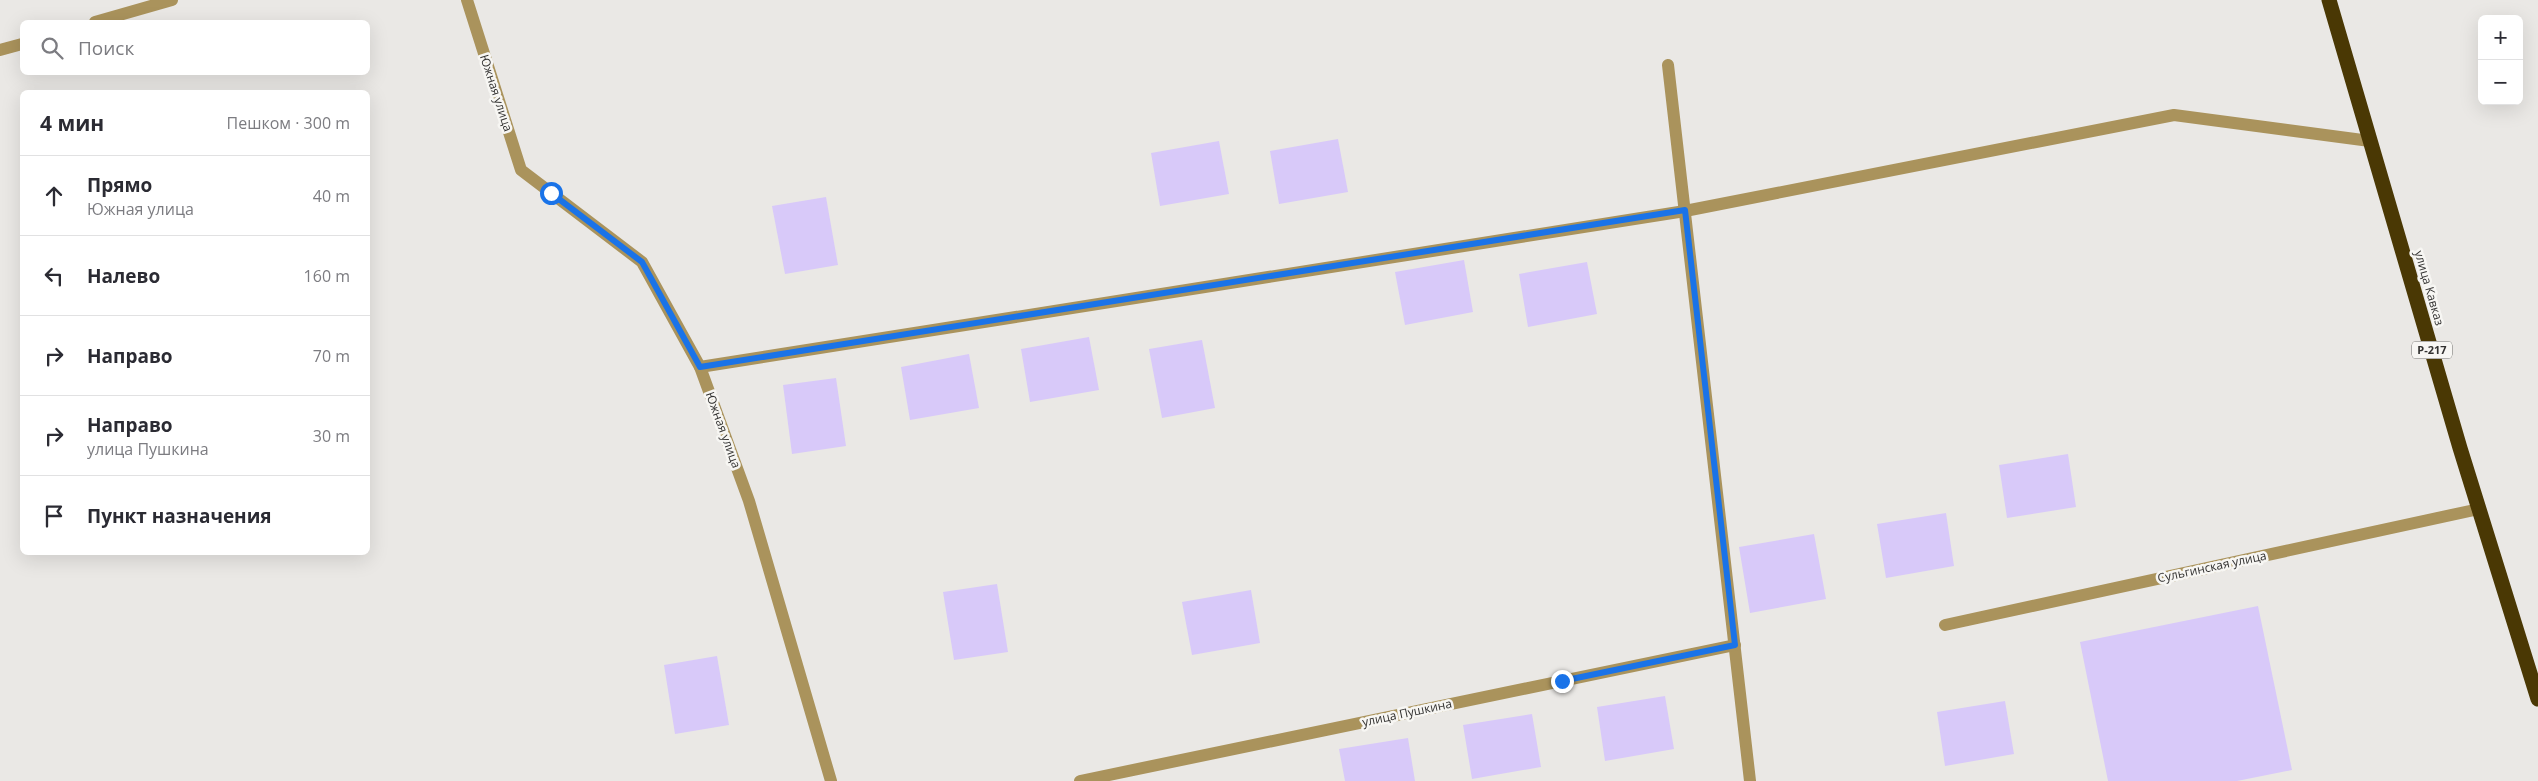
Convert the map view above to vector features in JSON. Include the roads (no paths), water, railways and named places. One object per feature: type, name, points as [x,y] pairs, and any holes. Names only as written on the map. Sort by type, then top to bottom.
[{"type":"highway","name":"улица Кавказ","points":[[2328,0],[2479,509],[2538,699]]},
{"type":"street","points":[[101,20],[172,0]]},
{"type":"street","name":"Южная улица","points":[[467,0],[521,170],[642,262],[700,367],[749,501],[832,781]]},
{"type":"street","points":[[0,50],[20,45]]},
{"type":"street","points":[[1668,65],[1750,781]]},
{"type":"street","points":[[700,367],[1685,210],[2174,115],[2370,141]]},
{"type":"street","name":"Сульгинская улица","points":[[1945,625],[2479,509]]},
{"type":"street","name":"улица Пушкина","points":[[1080,781],[1735,645]]}]
